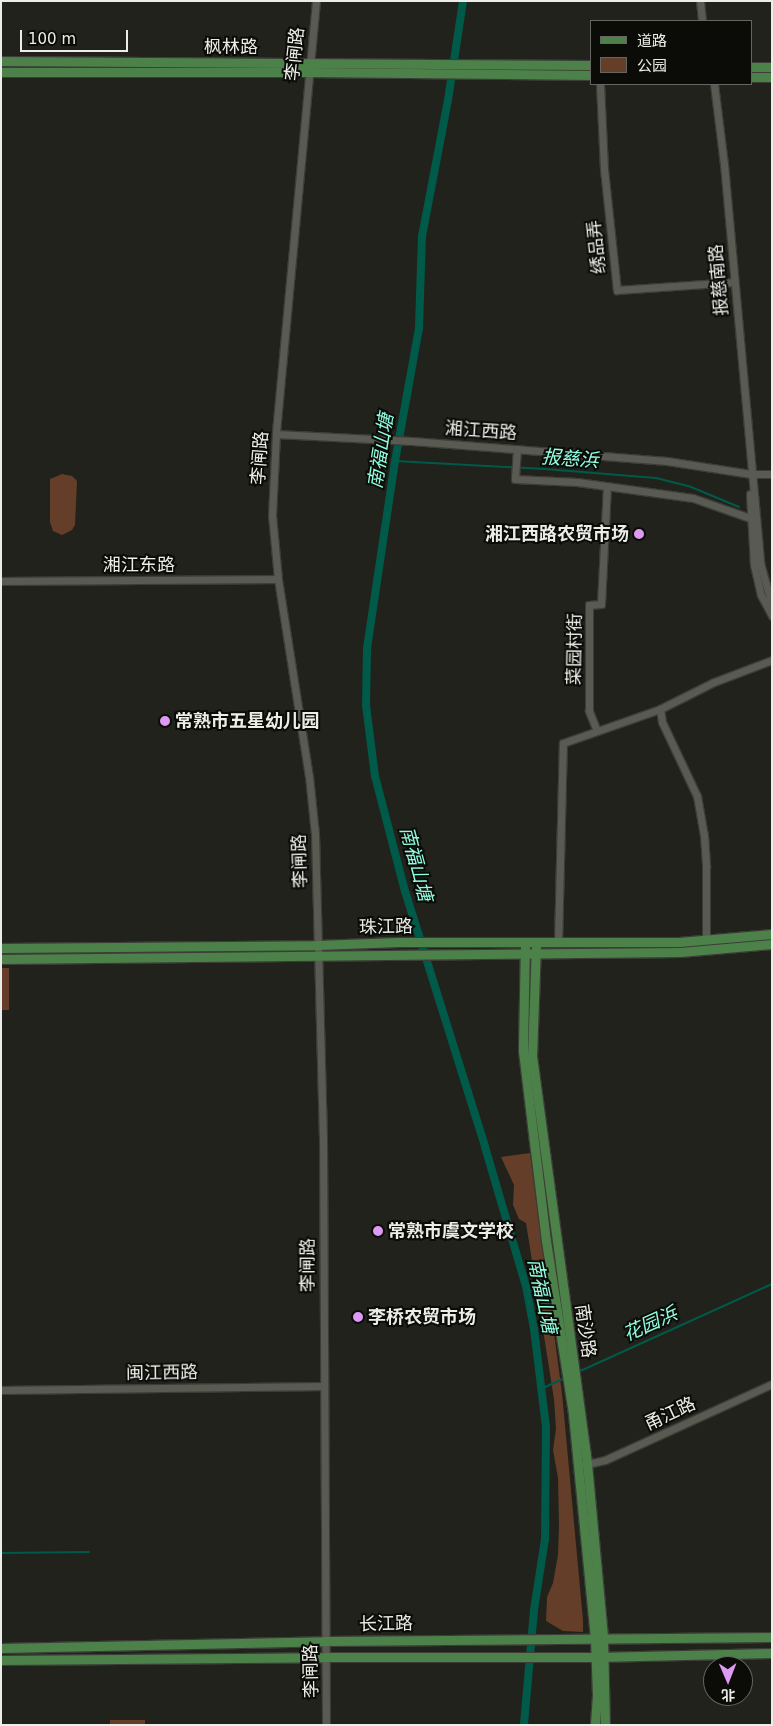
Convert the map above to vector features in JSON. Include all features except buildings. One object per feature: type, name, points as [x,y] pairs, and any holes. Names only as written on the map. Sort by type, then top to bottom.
[{"type":"main road","name":"枫林路","points":[[1,62],[309,68],[468,74],[590,75]]},
{"type":"main road","name":"枫林路","points":[[1,72],[309,68],[431,63],[590,65]]},
{"type":"main road","points":[[753,67],[772,67]]},
{"type":"main road","points":[[753,77],[772,77]]},
{"type":"main road","name":"珠江路","points":[[1,948],[318,945],[398,942],[525,944],[706,940],[772,934]]},
{"type":"main road","name":"南沙路","points":[[536,943],[532,1056],[582,1466],[599,1638],[605,1725]]},
{"type":"main road","name":"南沙路","points":[[525,944],[524,1051],[546,1241],[570,1368]]},
{"type":"main road","name":"珠江路","points":[[1,959],[398,954],[536,955],[680,952],[772,944]]},
{"type":"main road","name":"长江路","points":[[1,1648],[325,1641],[772,1638]]},
{"type":"main road","name":"长江路","points":[[1,1660],[600,1657],[772,1653]]},
{"type":"main road","name":"南沙路","points":[[595,1725],[600,1657]]},
{"type":"street","name":"李闸路","points":[[316,1],[276,434],[272,515],[278,579],[309,776],[315,834],[323,1153],[326,1725]]},
{"type":"street","points":[[700,1],[702,20]]},
{"type":"street","name":"绣品弄","points":[[600,85],[604,170],[617,290],[734,282]]},
{"type":"street","name":"报慈南路","points":[[714,85],[719,117],[748,418],[751,474],[760,563],[772,605]]},
{"type":"street","name":"湘江西路","points":[[276,434],[412,441],[667,461],[751,474],[772,474]]},
{"type":"street","points":[[517,449],[515,479],[577,482],[693,498],[750,518]]},
{"type":"street","name":"报慈南路","points":[[751,474],[750,518],[754,565],[762,595],[772,616]]},
{"type":"street","name":"菜园村街","points":[[597,731],[589,711],[589,605],[601,604],[607,486]]},
{"type":"street","name":"湘江东路","points":[[1,581],[278,579]]},
{"type":"street","points":[[558,943],[563,743],[660,709],[714,682],[772,660]]},
{"type":"street","points":[[660,709],[662,722],[697,796],[704,835],[706,940]]},
{"type":"street","name":"甬江路","points":[[582,1466],[605,1460],[772,1384]]},
{"type":"street","name":"闽江西路","points":[[1,1390],[323,1386]]},
{"type":"green space","points":[[62,474],[72,476],[77,481],[75,525],[72,530],[62,535],[53,531],[50,522],[50,479]]},
{"type":"green space","points":[[1,968],[9,968],[9,1010],[1,1010]]},
{"type":"green space","points":[[530,1153],[562,1393],[583,1632],[563,1631],[546,1621],[547,1597],[553,1583],[558,1555],[558,1478],[553,1450],[556,1429],[554,1399],[526,1223],[519,1219],[513,1205],[514,1185],[501,1157]]},
{"type":"green space","points":[[110,1720],[145,1720],[145,1725],[110,1725]]},
{"type":"waterway","name":"南福山塘","points":[[463,1],[448,100],[422,236],[419,328],[395,461],[367,649],[366,705],[375,776],[405,891],[485,1147],[526,1286],[534,1329],[546,1427],[545,1539],[534,1610],[524,1725]]},
{"type":"waterway","name":"报慈浜","points":[[395,461],[545,469],[656,478],[691,487],[739,507]]},
{"type":"waterway","name":"花园浜","points":[[578,1372],[772,1284]]},
{"type":"waterway","name":"花园浜","points":[[541,1389],[565,1378]]},
{"type":"waterway","points":[[1,1553],[89,1552]]},
{"type":"place","name":"湘江西路农贸市场","points":[[639,534]]},
{"type":"place","name":"常熟市五星幼儿园","points":[[165,721]]},
{"type":"place","name":"常熟市虞文学校","points":[[378,1231]]},
{"type":"place","name":"李桥农贸市场","points":[[358,1317]]}]
